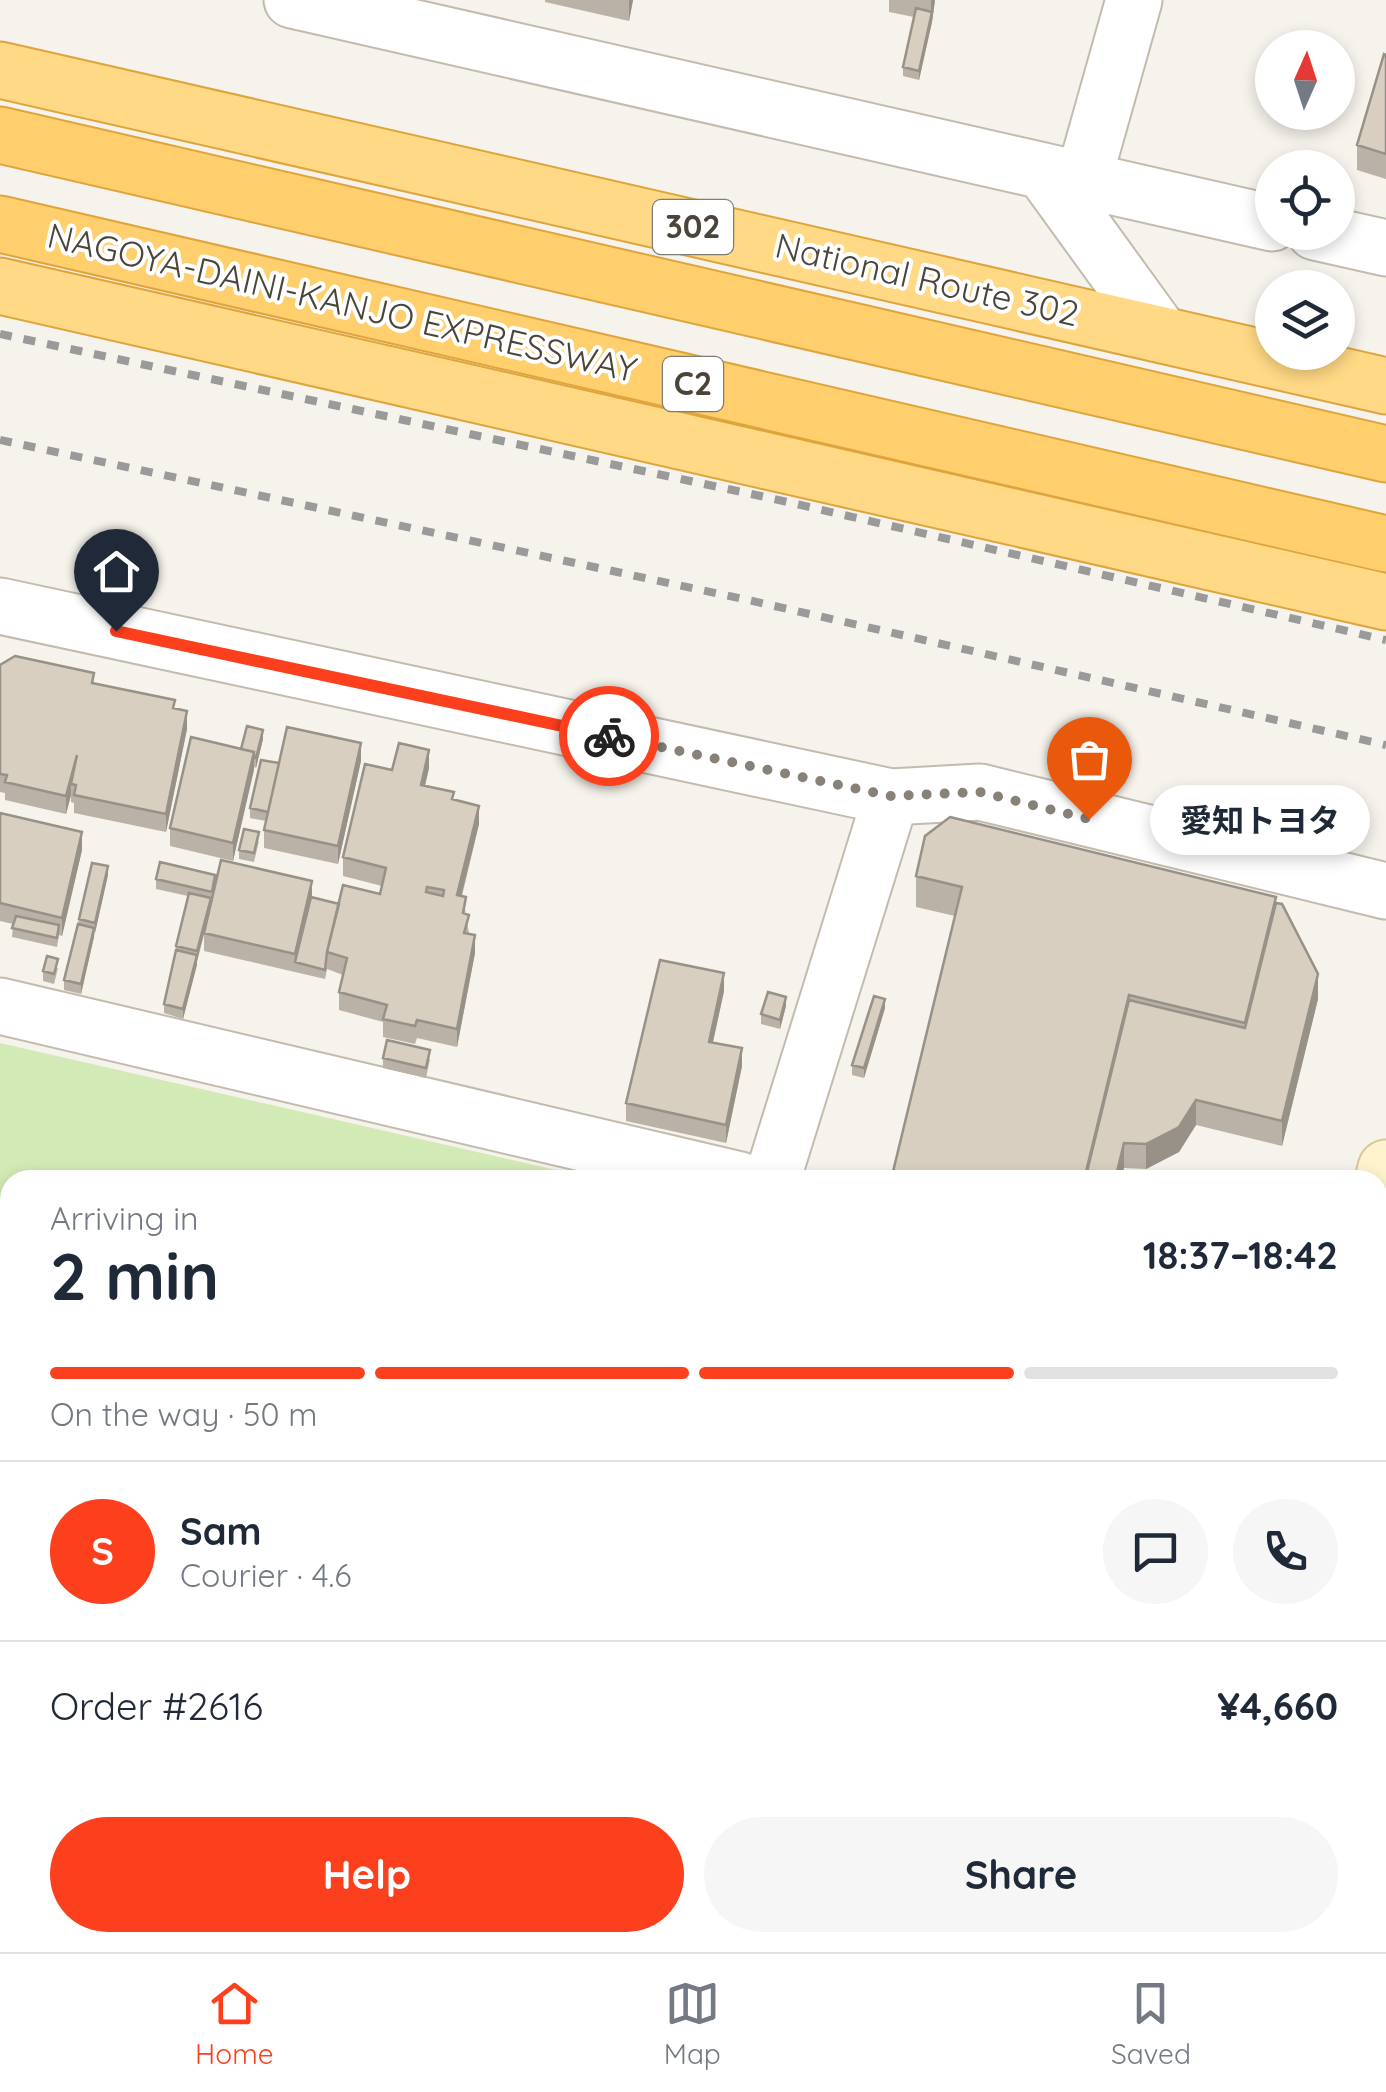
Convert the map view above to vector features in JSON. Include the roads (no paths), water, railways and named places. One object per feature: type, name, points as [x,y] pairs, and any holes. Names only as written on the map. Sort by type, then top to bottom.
[{"type":"highway","name":"National Route 302","points":[[0,70],[1386,386]]},
{"type":"highway","points":[[0,135],[1386,454]]},
{"type":"highway","name":"NAGOYA-DAINI-KANJO EXPRESSWAY","points":[[0,224],[1386,544]]},
{"type":"highway","points":[[0,286],[1386,602]]},
{"type":"street","points":[[292,0],[1255,219]]},
{"type":"street","points":[[1063,176],[1134,0]]},
{"type":"street","points":[[1063,176],[1162,334]]},
{"type":"street","points":[[1355,241],[1386,248]]},
{"type":"street","points":[[0,606],[891,796],[980,792],[1386,891]]},
{"type":"street","points":[[775,1170],[891,796]]},
{"type":"street","points":[[0,1006],[697,1170]]},
{"type":"railway","points":[[0,334],[770,498],[1386,640]]},
{"type":"railway","points":[[0,440],[748,600],[1386,745]]},
{"type":"place","name":"愛知トヨタ","points":[[1089,819]]}]
